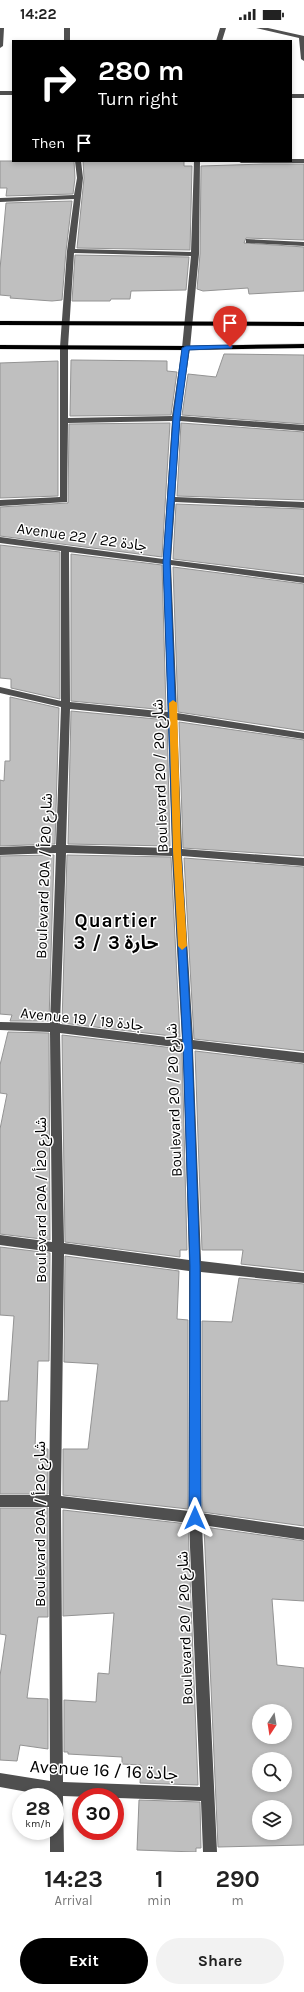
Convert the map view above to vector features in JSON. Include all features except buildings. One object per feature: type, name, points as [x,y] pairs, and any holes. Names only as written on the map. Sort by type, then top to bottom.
[{"type":"main road","points":[[0,323],[304,324]]},
{"type":"main road","points":[[0,347],[186,348],[304,346]]},
{"type":"street","points":[[0,46],[1,28]]},
{"type":"street","points":[[67,28],[67,40]]},
{"type":"street","points":[[219,40],[222,28]]},
{"type":"street","points":[[259,28],[302,37]]},
{"type":"street","points":[[300,28],[304,59]]},
{"type":"street","points":[[0,93],[12,93]]},
{"type":"street","points":[[292,96],[304,96]]},
{"type":"street","points":[[0,503],[64,500],[64,347],[71,251],[80,178],[78,162]]},
{"type":"street","name":"Boulevard 20 / شارع 20","points":[[197,162],[195,254],[186,348],[176,418],[167,562],[177,851],[188,1045],[195,1266],[195,1518],[210,1852]]},
{"type":"street","points":[[292,162],[304,162]]},
{"type":"street","points":[[0,200],[78,197]]},
{"type":"street","points":[[249,241],[304,244]]},
{"type":"street","points":[[71,251],[195,254]]},
{"type":"street","points":[[64,420],[176,418],[304,428]]},
{"type":"street","points":[[170,499],[304,505]]},
{"type":"street","name":"Avenue 22 / جادة 22","points":[[0,540],[304,580]]},
{"type":"street","name":"Boulevard 20A / شارع 20أ","points":[[56,1788],[55,1500],[58,1246],[55,1028],[66,705],[65,549]]},
{"type":"street","points":[[0,690],[66,705],[173,716],[304,736]]},
{"type":"street","points":[[0,851],[60,848],[177,851],[304,862]]},
{"type":"street","name":"Avenue 19 / جادة 19","points":[[0,1026],[55,1028],[304,1058]]},
{"type":"street","points":[[0,1240],[58,1246],[195,1266],[304,1278]]},
{"type":"street","points":[[0,1502],[55,1500],[304,1534]]},
{"type":"street","name":"Avenue 16 / جادة 16","points":[[0,1780],[50,1788]]},
{"type":"street","name":"Avenue 16 / جادة 16","points":[[64,1789],[207,1794]]},
{"type":"street","name":"Boulevard 20A / شارع 20أ","points":[[57,1840],[57,1852]]},
{"type":"slow traffic","points":[[173,703],[177,851],[182,946]]},
{"type":"district","name":"Quartier 3 / حارة 3","points":[[116,931]]},
{"type":"route","points":[[195,1518],[195,1266],[188,1045],[177,851],[167,562],[176,418],[186,348],[230,347]]}]
